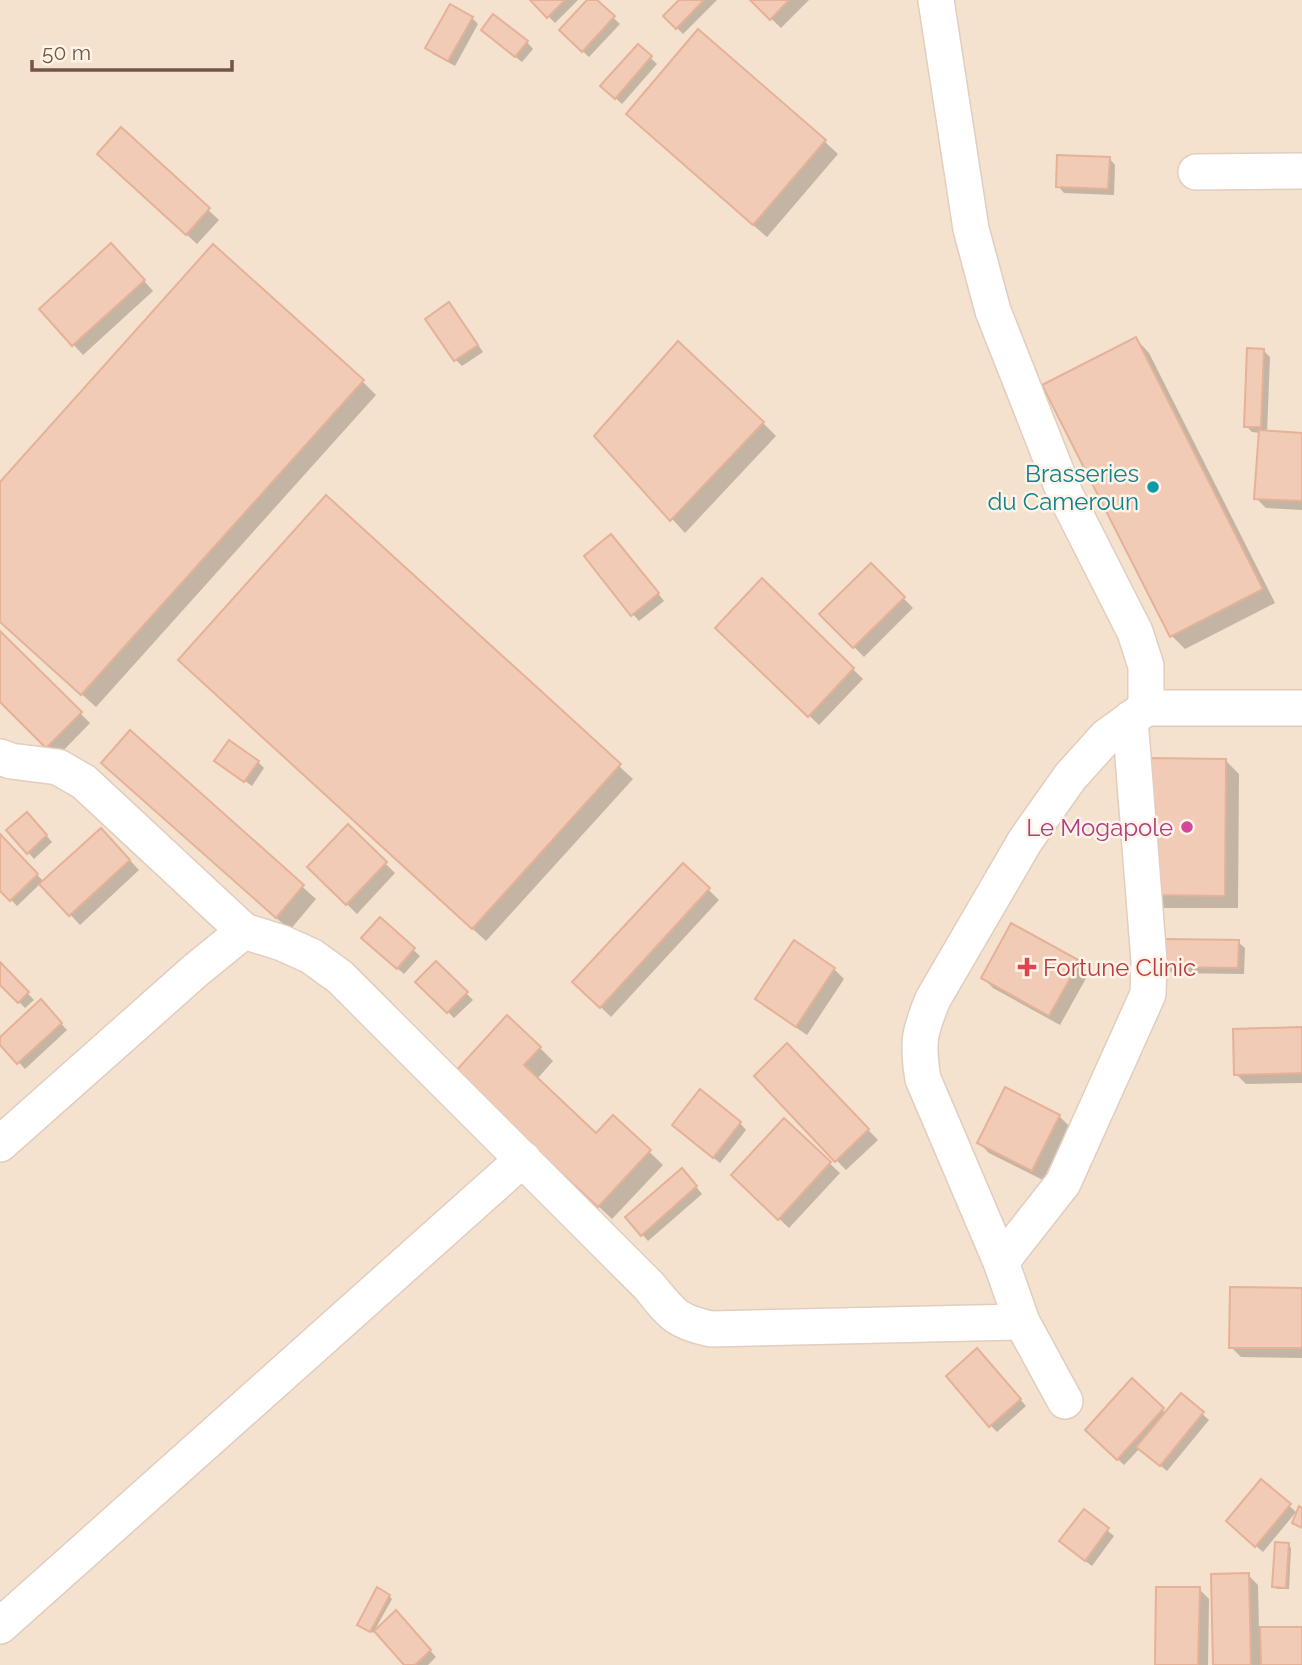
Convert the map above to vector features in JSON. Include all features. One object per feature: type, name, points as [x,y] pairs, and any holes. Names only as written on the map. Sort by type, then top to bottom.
[{"type":"street","points":[[936,0],[971,229],[993,311],[1065,495],[1135,632],[1146,666],[1138,714],[1149,961],[1148,993],[1063,1183],[1001,1262]]},
{"type":"street","points":[[1196,172],[1302,171]]},
{"type":"street","points":[[1065,1401],[1022,1322],[1001,1262],[923,1079],[918,1046],[923,1024],[933,999],[1025,841],[1070,777],[1106,737],[1138,714],[1302,708]]},
{"type":"street","points":[[0,757],[58,767],[84,782],[244,930],[311,956],[340,977],[649,1286],[669,1311],[686,1323],[711,1329],[1022,1322]]},
{"type":"street","points":[[0,1144],[244,930]]},
{"type":"street","points":[[0,1626],[523,1159]]},
{"type":"shaded area","points":[[0,0],[1302,0],[1302,1665],[0,1665]]},
{"type":"building","points":[[530,0],[565,0],[547,18]]},
{"type":"building","points":[[587,0],[597,0],[615,16],[582,52],[559,30]]},
{"type":"building","points":[[679,0],[704,0],[676,29],[663,16]]},
{"type":"building","points":[[750,0],[789,0],[770,20]]},
{"type":"building","points":[[450,4],[473,17],[448,61],[425,48]]},
{"type":"building","points":[[493,14],[528,41],[515,57],[481,30]]},
{"type":"building","points":[[698,29],[826,140],[753,225],[626,114]]},
{"type":"building","points":[[638,44],[652,56],[615,99],[600,86]]},
{"type":"building","points":[[121,127],[210,208],[186,235],[97,154]]},
{"type":"building","points":[[1057,155],[1110,157],[1108,189],[1056,187]]},
{"type":"building","points":[[111,243],[145,280],[72,346],[39,309]]},
{"type":"building","points":[[213,244],[364,380],[81,695],[0,622],[0,482]]},
{"type":"building","points":[[449,302],[478,345],[454,361],[425,319]]},
{"type":"building","name":"Brasseries du Cameroun","points":[[1136,337],[1263,589],[1170,637],[1042,385]]},
{"type":"building","points":[[678,341],[764,422],[670,521],[594,436]]},
{"type":"building","points":[[1247,348],[1264,349],[1261,427],[1244,427]]},
{"type":"building","points":[[1259,430],[1302,433],[1302,501],[1254,499]]},
{"type":"building","points":[[326,495],[621,764],[472,929],[178,660]]},
{"type":"building","points":[[611,534],[659,593],[631,616],[584,556]]},
{"type":"building","points":[[871,563],[905,597],[853,648],[819,614]]},
{"type":"building","points":[[762,578],[854,668],[808,717],[715,628]]},
{"type":"building","points":[[0,631],[82,712],[46,748],[0,702]]},
{"type":"building","points":[[130,730],[304,885],[276,918],[101,763]]},
{"type":"building","points":[[229,740],[259,761],[244,782],[214,761]]},
{"type":"building","name":"Le Mogapole","points":[[1148,758],[1226,759],[1225,896],[1147,895]]},
{"type":"building","points":[[27,812],[47,835],[27,854],[6,830]]},
{"type":"building","points":[[348,824],[387,862],[346,905],[307,867]]},
{"type":"building","points":[[101,828],[130,860],[69,916],[39,884]]},
{"type":"building","points":[[0,834],[38,874],[10,901],[0,891]]},
{"type":"building","points":[[683,863],[710,888],[600,1008],[572,982]]},
{"type":"building","points":[[380,917],[415,948],[397,969],[361,938]]},
{"type":"building","points":[[1011,923],[1080,961],[1049,1016],[981,978]]},
{"type":"building","points":[[1164,939],[1239,940],[1238,968],[1163,967]]},
{"type":"building","points":[[794,940],[835,968],[796,1027],[755,999]]},
{"type":"building","points":[[436,961],[468,992],[447,1013],[415,982]]},
{"type":"building","points":[[0,962],[29,992],[18,1003],[0,985]]},
{"type":"building","points":[[41,999],[62,1023],[17,1064],[0,1045],[0,1037]]},
{"type":"building","points":[[507,1015],[541,1047],[524,1065],[596,1133],[613,1115],[651,1150],[598,1207],[454,1073]]},
{"type":"building","points":[[1302,1027],[1302,1073],[1234,1075],[1233,1029]]},
{"type":"building","points":[[787,1043],[869,1129],[835,1162],[754,1076]]},
{"type":"building","points":[[1005,1087],[1060,1115],[1032,1171],[977,1143]]},
{"type":"building","points":[[700,1089],[741,1122],[713,1158],[672,1125]]},
{"type":"building","points":[[784,1118],[831,1162],[778,1220],[731,1175]]},
{"type":"building","points":[[682,1168],[697,1186],[641,1236],[625,1217]]},
{"type":"building","points":[[1230,1287],[1302,1288],[1302,1348],[1229,1348]]},
{"type":"building","points":[[977,1348],[1021,1399],[989,1427],[946,1376]]},
{"type":"building","points":[[1132,1378],[1164,1408],[1117,1460],[1085,1430]]},
{"type":"building","points":[[1181,1393],[1204,1412],[1160,1466],[1136,1447]]},
{"type":"building","points":[[1261,1479],[1291,1504],[1255,1547],[1226,1521]]},
{"type":"building","points":[[1299,1506],[1302,1508],[1302,1528],[1292,1523]]},
{"type":"building","points":[[1084,1509],[1109,1528],[1085,1561],[1059,1541]]},
{"type":"building","points":[[1275,1542],[1289,1543],[1286,1588],[1272,1587]]},
{"type":"building","points":[[1249,1573],[1251,1665],[1213,1665],[1211,1574]]},
{"type":"building","points":[[377,1587],[390,1595],[370,1632],[357,1625]]},
{"type":"building","points":[[1156,1587],[1200,1587],[1198,1665],[1155,1665]]},
{"type":"building","points":[[396,1610],[431,1650],[415,1665],[404,1665],[374,1631]]},
{"type":"building","points":[[1260,1627],[1302,1627],[1302,1665],[1261,1665]]},
{"type":"place","name":"Brasseries du Cameroun","points":[[1153,487]]},
{"type":"place","name":"Le Mogapole","points":[[1187,827]]},
{"type":"place","name":"Fortune Clinic","points":[[1027,967]]}]
